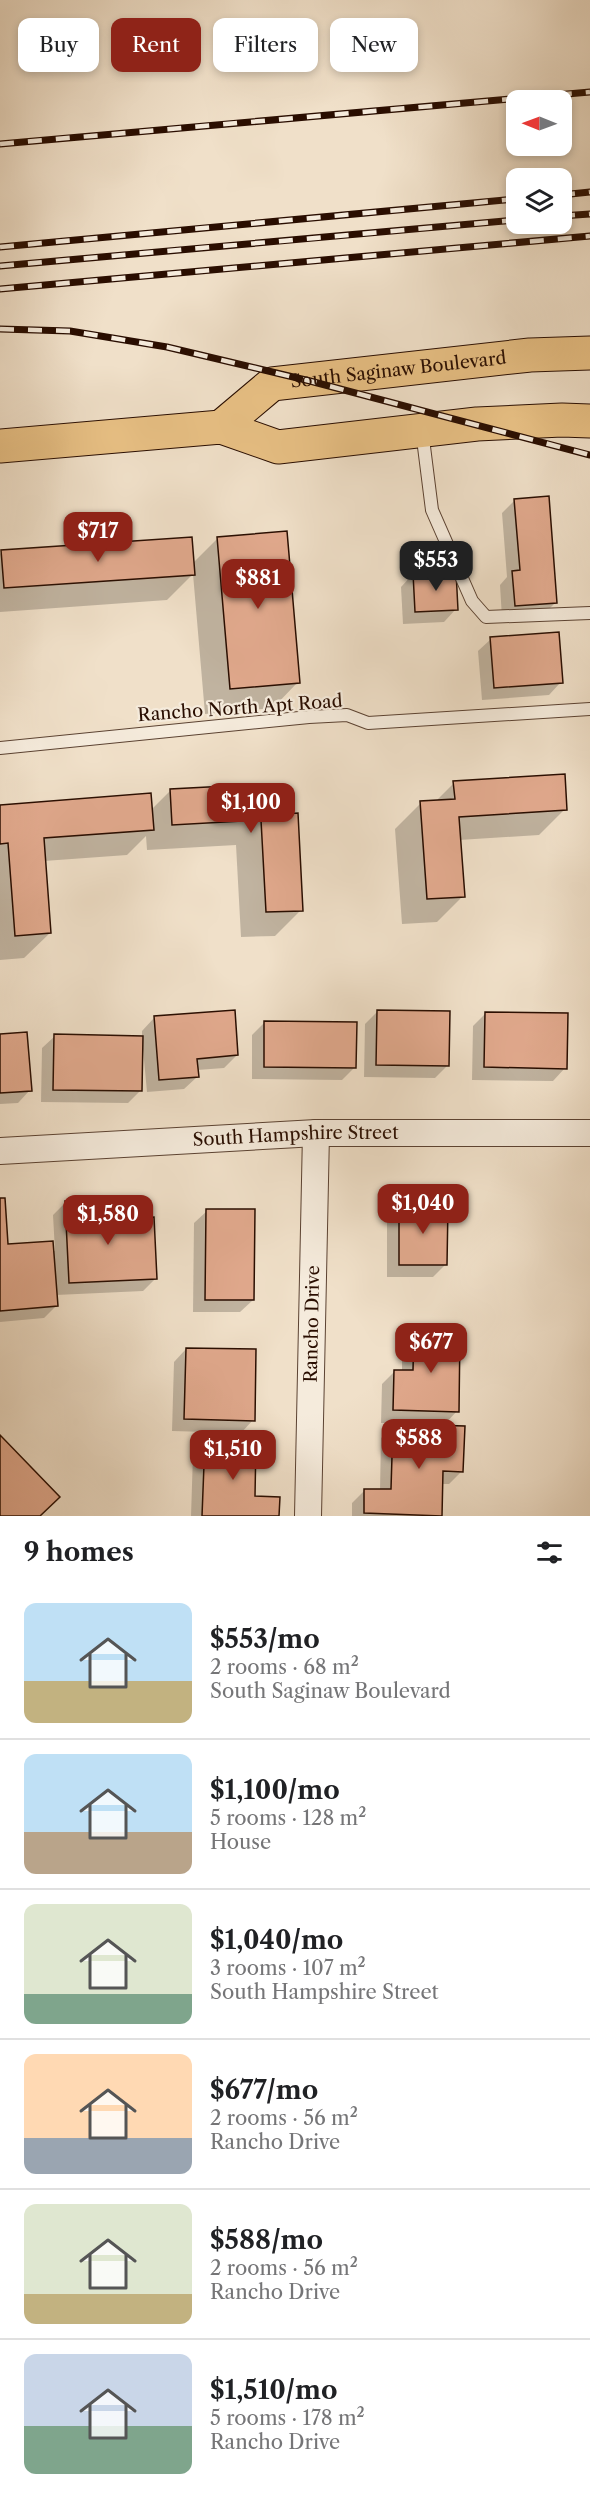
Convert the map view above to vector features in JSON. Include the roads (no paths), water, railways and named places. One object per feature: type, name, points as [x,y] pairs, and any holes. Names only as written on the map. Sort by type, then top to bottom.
[{"type":"main road","name":"South Saginaw Boulevard","points":[[221,427],[272,384],[530,355],[590,352]]},
{"type":"main road","points":[[0,446],[221,427],[278,447],[477,424],[590,421]]},
{"type":"street","name":"South Hampshire Street","points":[[0,1151],[316,1133],[590,1133]]},
{"type":"street","name":"Rancho Drive","points":[[308,1516],[316,1133]]},
{"type":"lane","points":[[422,430],[432,510],[472,601],[486,617],[590,613]]},
{"type":"lane","name":"Rancho North Apt Road","points":[[0,748],[309,717],[347,715],[368,723],[590,709]]},
{"type":"railway","points":[[0,144],[590,92]]},
{"type":"railway","points":[[572,194],[590,192]]},
{"type":"railway","points":[[0,247],[506,200]]},
{"type":"railway","points":[[572,215],[590,214]]},
{"type":"railway","points":[[0,266],[506,221]]},
{"type":"railway","points":[[0,289],[590,236]]},
{"type":"railway","points":[[0,329],[70,331],[167,347],[310,381],[590,455]]}]
